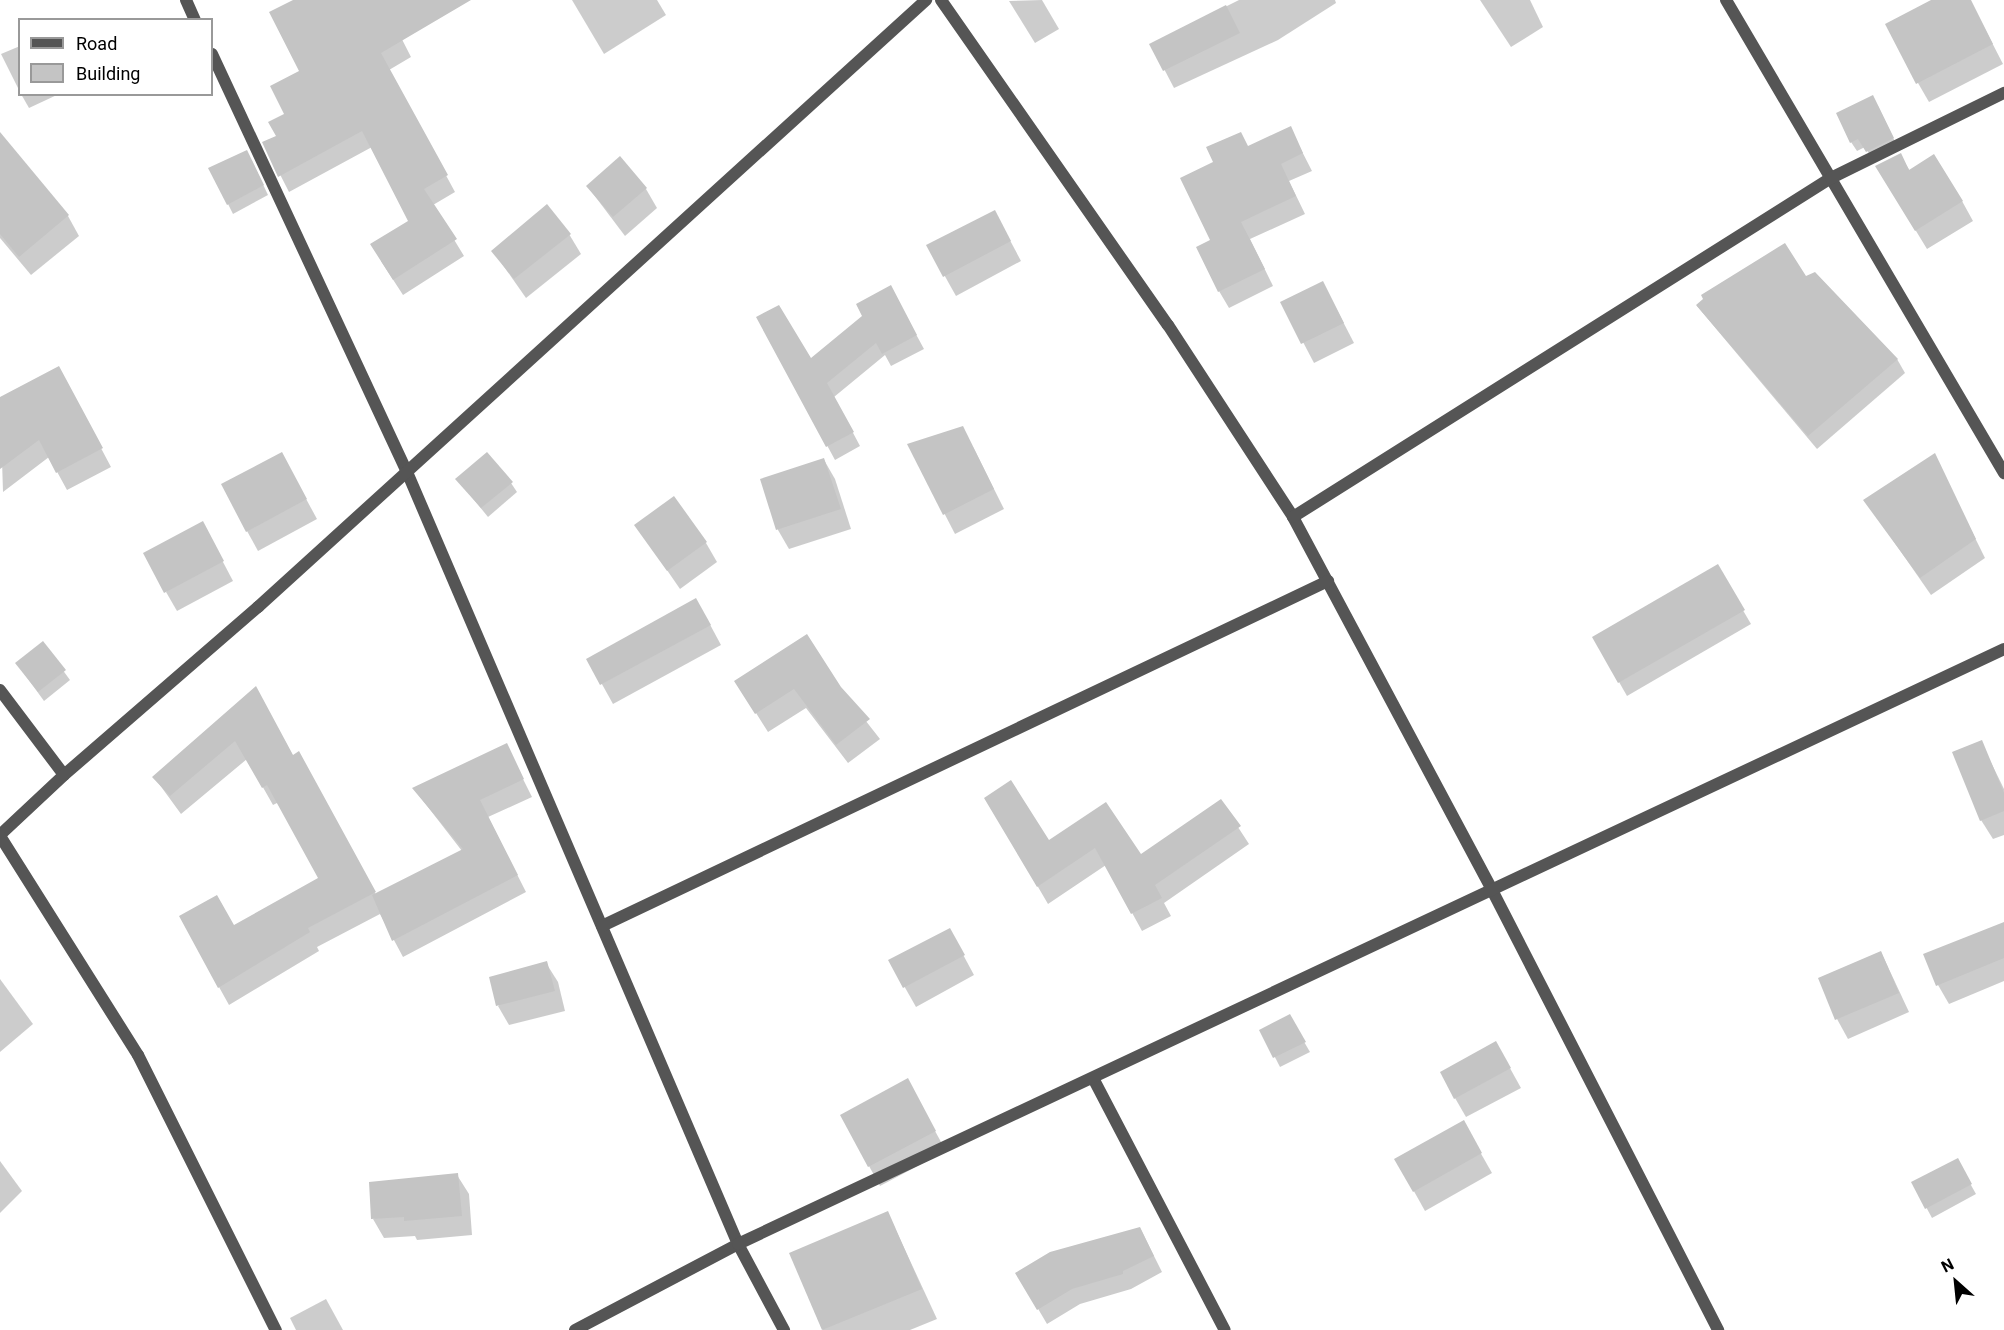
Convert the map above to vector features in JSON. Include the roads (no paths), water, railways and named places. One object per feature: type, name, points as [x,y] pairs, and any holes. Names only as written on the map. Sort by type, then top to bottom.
[{"type":"street","points":[[186,0],[194,18]]},
{"type":"street","points":[[276,1330],[138,1054],[0,836],[64,775],[407,472],[926,0]]},
{"type":"street","points":[[941,0],[1168,325],[1293,517],[1492,890],[1718,1330]]},
{"type":"street","points":[[1726,0],[2004,473]]},
{"type":"street","points":[[213,56],[407,472],[738,1244],[784,1330]]},
{"type":"street","points":[[1293,517],[1831,178],[2004,93]]},
{"type":"street","points":[[602,926],[1328,581]]},
{"type":"street","points":[[575,1330],[738,1244],[2004,650]]},
{"type":"street","points":[[0,690],[64,775]]},
{"type":"street","points":[[1093,1078],[1225,1330]]}]
